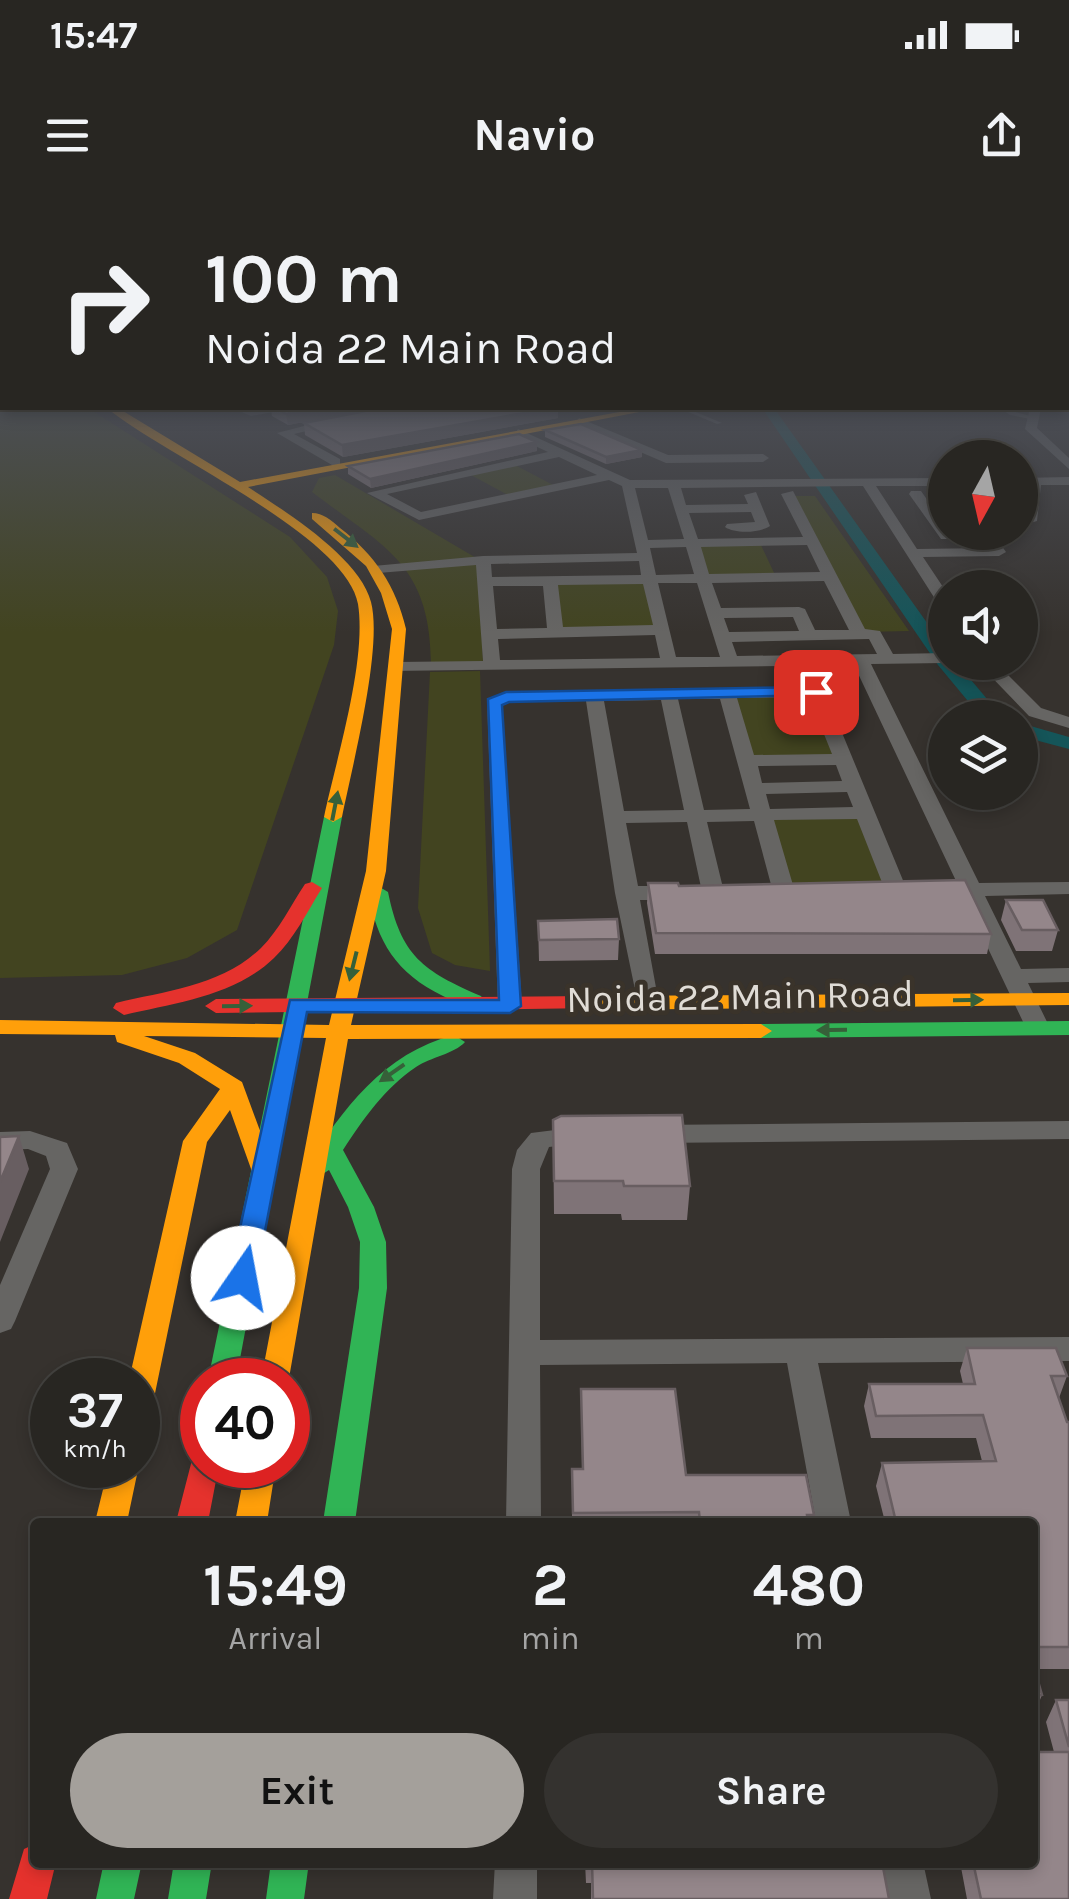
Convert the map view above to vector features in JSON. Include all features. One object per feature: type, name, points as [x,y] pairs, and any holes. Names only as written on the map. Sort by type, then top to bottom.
[{"type":"street","points":[[227,1358],[364,649],[366,602],[358,584],[307,534],[229,474]]},
{"type":"street","points":[[232,476],[263,478],[282,474]]},
{"type":"street","points":[[290,498],[296,482],[309,474]]},
{"type":"street","points":[[451,474],[374,493],[419,516],[609,476]]},
{"type":"street","points":[[466,474],[505,498]]},
{"type":"street","points":[[605,474],[677,496],[754,502],[797,487]]},
{"type":"street","points":[[263,478],[360,549],[392,590],[396,606],[396,667],[376,872],[338,1032],[280,1358]]},
{"type":"street","points":[[546,478],[561,486]]},
{"type":"street","points":[[420,481],[464,506]]},
{"type":"street","points":[[1038,482],[1069,481]]},
{"type":"street","points":[[677,496],[835,483],[928,494]]},
{"type":"street","points":[[871,488],[928,483]]},
{"type":"street","points":[[628,484],[669,662]]},
{"type":"street","points":[[797,487],[812,541],[859,634]]},
{"type":"street","points":[[871,488],[928,536]]},
{"type":"street","points":[[912,552],[924,536],[916,494]]},
{"type":"street","points":[[677,496],[730,661]]},
{"type":"street","points":[[378,569],[643,551],[690,536],[763,526],[754,502]]},
{"type":"street","points":[[690,536],[812,541]]},
{"type":"street","points":[[764,542],[779,578]]},
{"type":"street","points":[[912,552],[998,550]]},
{"type":"street","points":[[912,552],[928,576]]},
{"type":"street","points":[[483,560],[492,665]]},
{"type":"street","points":[[485,582],[830,576]]},
{"type":"street","points":[[550,581],[556,633]]},
{"type":"street","points":[[712,605],[791,594],[839,594]]},
{"type":"street","points":[[791,594],[809,635]]},
{"type":"street","points":[[712,605],[800,612]]},
{"type":"street","points":[[490,634],[662,630]]},
{"type":"street","points":[[722,637],[877,636],[888,659]]},
{"type":"street","points":[[396,667],[928,658]]},
{"type":"street","points":[[860,659],[1038,1028]]},
{"type":"street","points":[[802,660],[865,813],[887,890],[1069,888]]},
{"type":"street","points":[[1003,680],[1035,712],[1069,723]]},
{"type":"street","points":[[510,1006],[494,703],[506,697],[816,692]]},
{"type":"street","points":[[727,693],[784,891]]},
{"type":"street","points":[[626,894],[722,892],[696,816],[668,694]]},
{"type":"street","points":[[594,696],[647,1004]]},
{"type":"street","points":[[746,760],[843,758]]},
{"type":"street","points":[[754,789],[854,786]]},
{"type":"street","points":[[614,817],[865,813]]},
{"type":"street","points":[[0,1008],[124,1008],[218,982],[258,963],[281,936],[323,870]]},
{"type":"street","points":[[376,872],[382,928],[390,950],[413,972],[486,1006]]},
{"type":"street","points":[[1014,976],[1069,975]]},
{"type":"street","name":"Noida 22 Main Road","points":[[124,1008],[1069,999]]},
{"type":"street","points":[[95,1026],[187,1058],[234,1087],[264,1175]]},
{"type":"street","name":"Noida 22 Main Road","points":[[0,1027],[515,1034],[1069,1028]]},
{"type":"street","points":[[310,1180],[372,1087],[432,1045],[515,1034]]},
{"type":"street","points":[[148,1358],[195,1141],[234,1087]]},
{"type":"street","points":[[523,1518],[526,1169],[530,1150],[542,1139],[560,1135],[1069,1130]]},
{"type":"street","points":[[0,1140],[30,1140],[57,1150],[64,1169],[0,1321]]},
{"type":"street","points":[[330,1149],[361,1207],[373,1242],[373,1288],[340,1518]]},
{"type":"street","points":[[527,1353],[800,1351],[1067,1355]]},
{"type":"street","points":[[800,1351],[833,1518]]},
{"type":"street","points":[[112,1518],[119,1488]]},
{"type":"street","points":[[193,1518],[199,1488]]},
{"type":"street","points":[[252,1518],[257,1488]]},
{"type":"street","points":[[28,1899],[35,1868]]},
{"type":"street","points":[[115,1899],[121,1868]]},
{"type":"street","points":[[187,1899],[192,1868]]},
{"type":"street","points":[[285,1899],[289,1868]]},
{"type":"street","points":[[516,1868],[516,1899]]},
{"type":"street","points":[[903,1868],[909,1899]]},
{"type":"green space","points":[[0,474],[192,474],[290,537],[327,577],[338,611],[334,645],[237,930],[187,958],[122,975],[0,978]]},
{"type":"green space","points":[[470,474],[533,474],[555,486],[508,495]]},
{"type":"green space","points":[[335,475],[478,559],[483,663],[431,663],[429,629],[412,579],[381,544],[312,492],[319,478]]},
{"type":"green space","points":[[793,496],[815,496],[909,631],[863,632]]},
{"type":"green space","points":[[760,543],[776,577],[707,578],[695,544]]},
{"type":"green space","points":[[645,582],[657,629],[561,631],[555,584]]},
{"type":"green space","points":[[480,671],[490,971],[455,965],[432,953],[418,908],[430,672]]},
{"type":"green space","points":[[812,696],[837,756],[753,758],[733,697]]},
{"type":"green space","points":[[860,818],[888,885],[789,887],[768,819]]},
{"type":"building","points":[[362,474],[391,474],[370,479]]},
{"type":"building","points":[[965,880],[991,934],[656,933],[648,883],[679,886]]},
{"type":"building","points":[[1006,900],[1043,900],[1058,930],[1022,930]]},
{"type":"building","points":[[617,919],[619,939],[539,940],[538,921]]},
{"type":"building","points":[[682,1115],[690,1186],[554,1181],[553,1120],[561,1116]]},
{"type":"building","points":[[19,1136],[0,1182],[0,1137]]},
{"type":"building","points":[[967,1348],[1056,1348],[1067,1376],[1051,1376],[1069,1422],[1069,1647],[1038,1647],[1038,1518],[895,1518],[882,1463],[996,1461],[983,1415],[876,1416],[869,1384],[975,1384]]},
{"type":"building","points":[[581,1389],[675,1389],[686,1475],[806,1475],[814,1515],[700,1518],[699,1512],[573,1513],[572,1469],[583,1469]]},
{"type":"building","points":[[1056,1700],[1069,1700],[1069,1747]]},
{"type":"building","points":[[1038,1752],[1069,1752],[1069,1899],[981,1899],[974,1868],[1038,1868]]},
{"type":"building","points":[[592,1868],[883,1868],[889,1899],[593,1899]]},
{"type":"waterway","points":[[814,474],[928,637]]},
{"type":"waterway","points":[[961,680],[978,700]]},
{"type":"waterway","points":[[1038,736],[1069,743]]},
{"type":"traffic: fast","points":[[226,1358],[333,817]]},
{"type":"traffic: fast","points":[[378,892],[388,934],[406,963],[434,983],[473,1001]]},
{"type":"traffic: fast","points":[[761,1031],[1069,1028]]},
{"type":"traffic: fast","points":[[318,1168],[359,1108],[391,1075],[430,1050],[454,1042]]},
{"type":"traffic: fast","points":[[330,1149],[361,1207],[373,1242],[373,1288],[340,1518]]},
{"type":"traffic: fast","points":[[115,1899],[122,1868]]},
{"type":"traffic: fast","points":[[187,1899],[192,1868]]},
{"type":"traffic: fast","points":[[285,1899],[289,1868]]},
{"type":"traffic: slow","points":[[219,474],[325,550],[351,576],[364,599],[361,672],[333,817]]},
{"type":"traffic: slow","points":[[236,486],[299,474]]},
{"type":"traffic: slow","points":[[279,1358],[324,1096],[376,871],[399,629],[380,577],[359,551],[316,516]]},
{"type":"traffic: slow","points":[[588,1003],[1069,999]]},
{"type":"traffic: slow","points":[[0,1027],[515,1034],[761,1031]]},
{"type":"traffic: slow","points":[[125,1037],[187,1058],[234,1087],[264,1174]]},
{"type":"traffic: slow","points":[[148,1358],[195,1141],[234,1087]]},
{"type":"traffic: slow","points":[[112,1518],[119,1488]]},
{"type":"traffic: slow","points":[[252,1518],[257,1488]]},
{"type":"traffic: jam","points":[[124,1008],[200,990],[237,976],[281,938],[312,888]]},
{"type":"traffic: jam","points":[[216,1006],[588,1003]]},
{"type":"traffic: jam","points":[[193,1518],[199,1488]]},
{"type":"traffic: jam","points":[[28,1899],[36,1868]]},
{"type":"route","points":[[243,1278],[297,1005],[510,1006],[494,703],[506,697],[816,692]]}]
